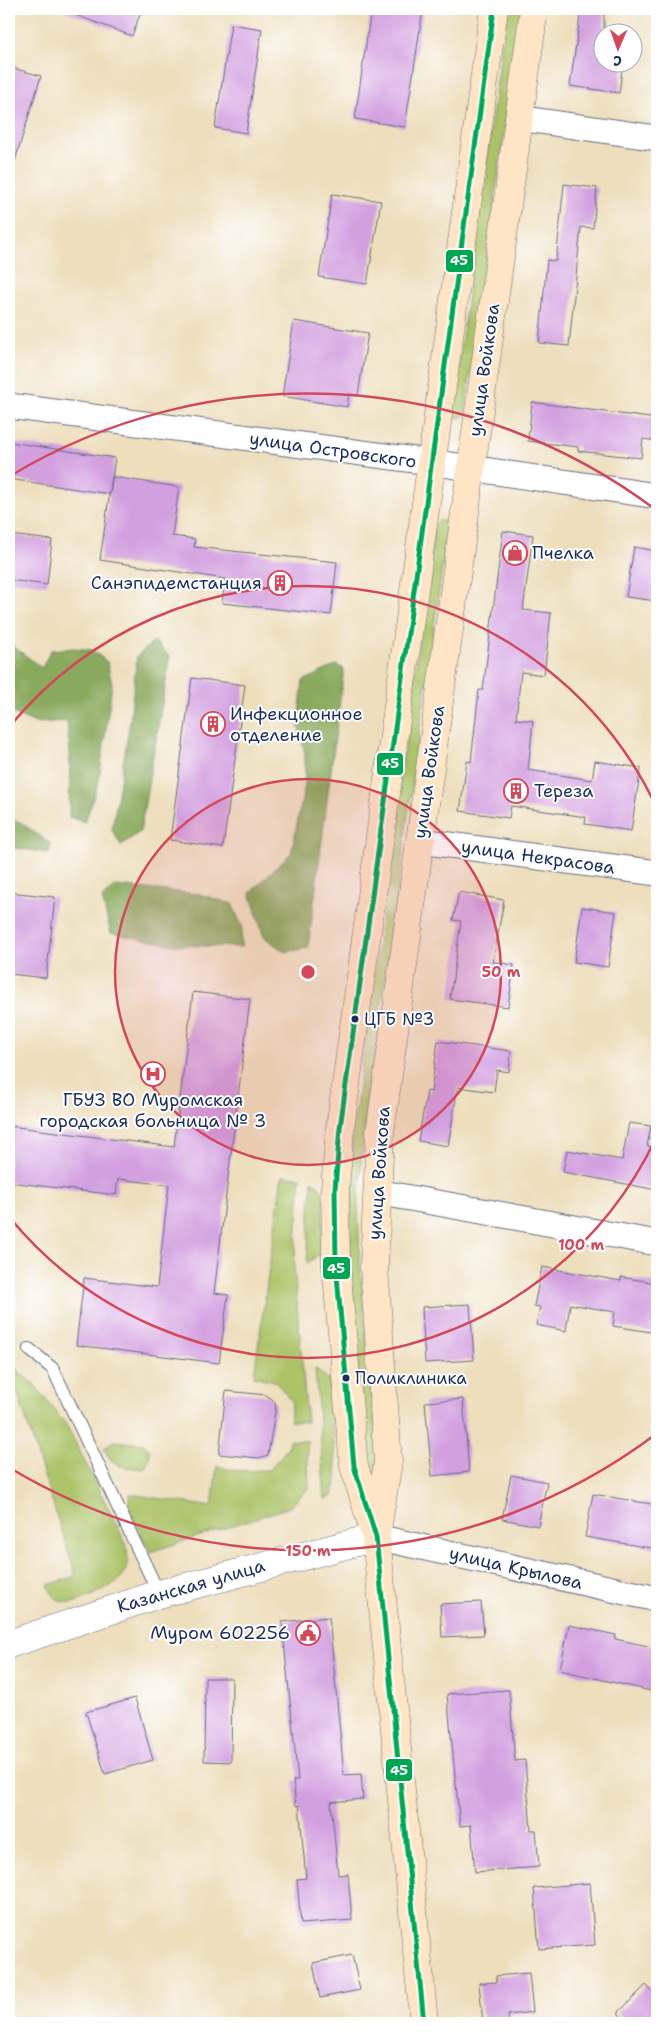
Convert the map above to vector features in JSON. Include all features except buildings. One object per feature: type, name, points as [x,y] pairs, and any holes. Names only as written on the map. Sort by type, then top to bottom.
[{"type":"main road","name":"улица Войкова","points":[[424,2023],[376,1536],[354,1466],[336,1265],[335,1188],[340,1128],[430,462],[494,9]]},
{"type":"main road","name":"улица Войкова","points":[[376,1536],[388,1462],[374,1267],[380,1133],[534,9]]},
{"type":"street","points":[[518,118],[657,138]]},
{"type":"street","name":"улица Островского","points":[[9,406],[430,462],[657,496]]},
{"type":"street","name":"улица Некрасова","points":[[420,841],[657,873]]},
{"type":"street","points":[[377,1192],[657,1243]]},
{"type":"street","name":"Казанская улица","points":[[9,1644],[159,1594],[376,1536]]},
{"type":"street","name":"улица Крылова","points":[[376,1536],[657,1599]]},
{"type":"lane","points":[[28,1349],[53,1369],[159,1594]]},
{"type":"green space","points":[[507,9],[521,9],[465,413],[461,418],[453,417],[452,412]]},
{"type":"green space","points":[[439,520],[446,522],[448,526],[364,1131],[358,1205],[360,1267],[380,1482],[367,1483],[350,1266],[348,1198],[353,1130],[435,525]]},
{"type":"green space","points":[[155,641],[170,657],[140,832],[121,845],[112,830],[130,721],[137,656]]},
{"type":"green space","points":[[9,643],[42,668],[51,650],[74,648],[92,650],[107,662],[112,684],[99,781],[85,822],[69,817],[70,754],[67,721],[35,723],[9,711]]},
{"type":"green space","points":[[336,665],[344,669],[308,948],[285,952],[264,937],[250,893],[291,853],[305,785],[305,753],[298,723],[303,681]]},
{"type":"green space","points":[[9,819],[20,822],[51,844],[49,853],[9,847]]},
{"type":"green space","points":[[115,886],[199,894],[232,904],[242,926],[241,947],[173,945],[111,933],[102,898]]},
{"type":"green space","points":[[282,1176],[301,1177],[294,1268],[307,1422],[290,1421],[292,1401],[275,1381],[254,1376]]},
{"type":"green space","points":[[312,1180],[324,1191],[322,1252],[307,1264]]},
{"type":"green space","points":[[9,1364],[34,1384],[67,1426],[126,1544],[127,1564],[122,1577],[93,1595],[71,1603],[60,1601],[48,1585],[76,1576],[16,1388],[9,1390]]},
{"type":"green space","points":[[315,1368],[329,1380],[337,1480],[332,1496],[325,1499]]},
{"type":"green space","points":[[289,1440],[307,1441],[309,1488],[290,1507],[150,1552],[128,1508],[130,1494],[212,1507],[217,1466],[236,1471],[269,1470],[288,1448]]},
{"type":"green space","points":[[113,1441],[143,1444],[150,1450],[149,1459],[144,1469],[116,1464],[104,1448]]},
{"type":"transit line","name":"45","points":[[424,2023],[376,1537],[354,1466],[336,1265],[335,1189],[340,1128],[494,9]]},
{"type":"place","name":"Пчелка","points":[[515,553]]},
{"type":"place","name":"Cанэпидемстанция","points":[[280,583]]},
{"type":"place","name":"Инфекционное отделение","points":[[213,724]]},
{"type":"place","name":"Тереза","points":[[516,791]]},
{"type":"place","name":"ЦГБ №3","points":[[355,1019]]},
{"type":"place","name":"ГБУЗ ВО Муромская городская больница № 3","points":[[153,1074]]},
{"type":"place","name":"Поликлиника","points":[[346,1378]]},
{"type":"place","name":"Муром 602256","points":[[308,1633]]}]
